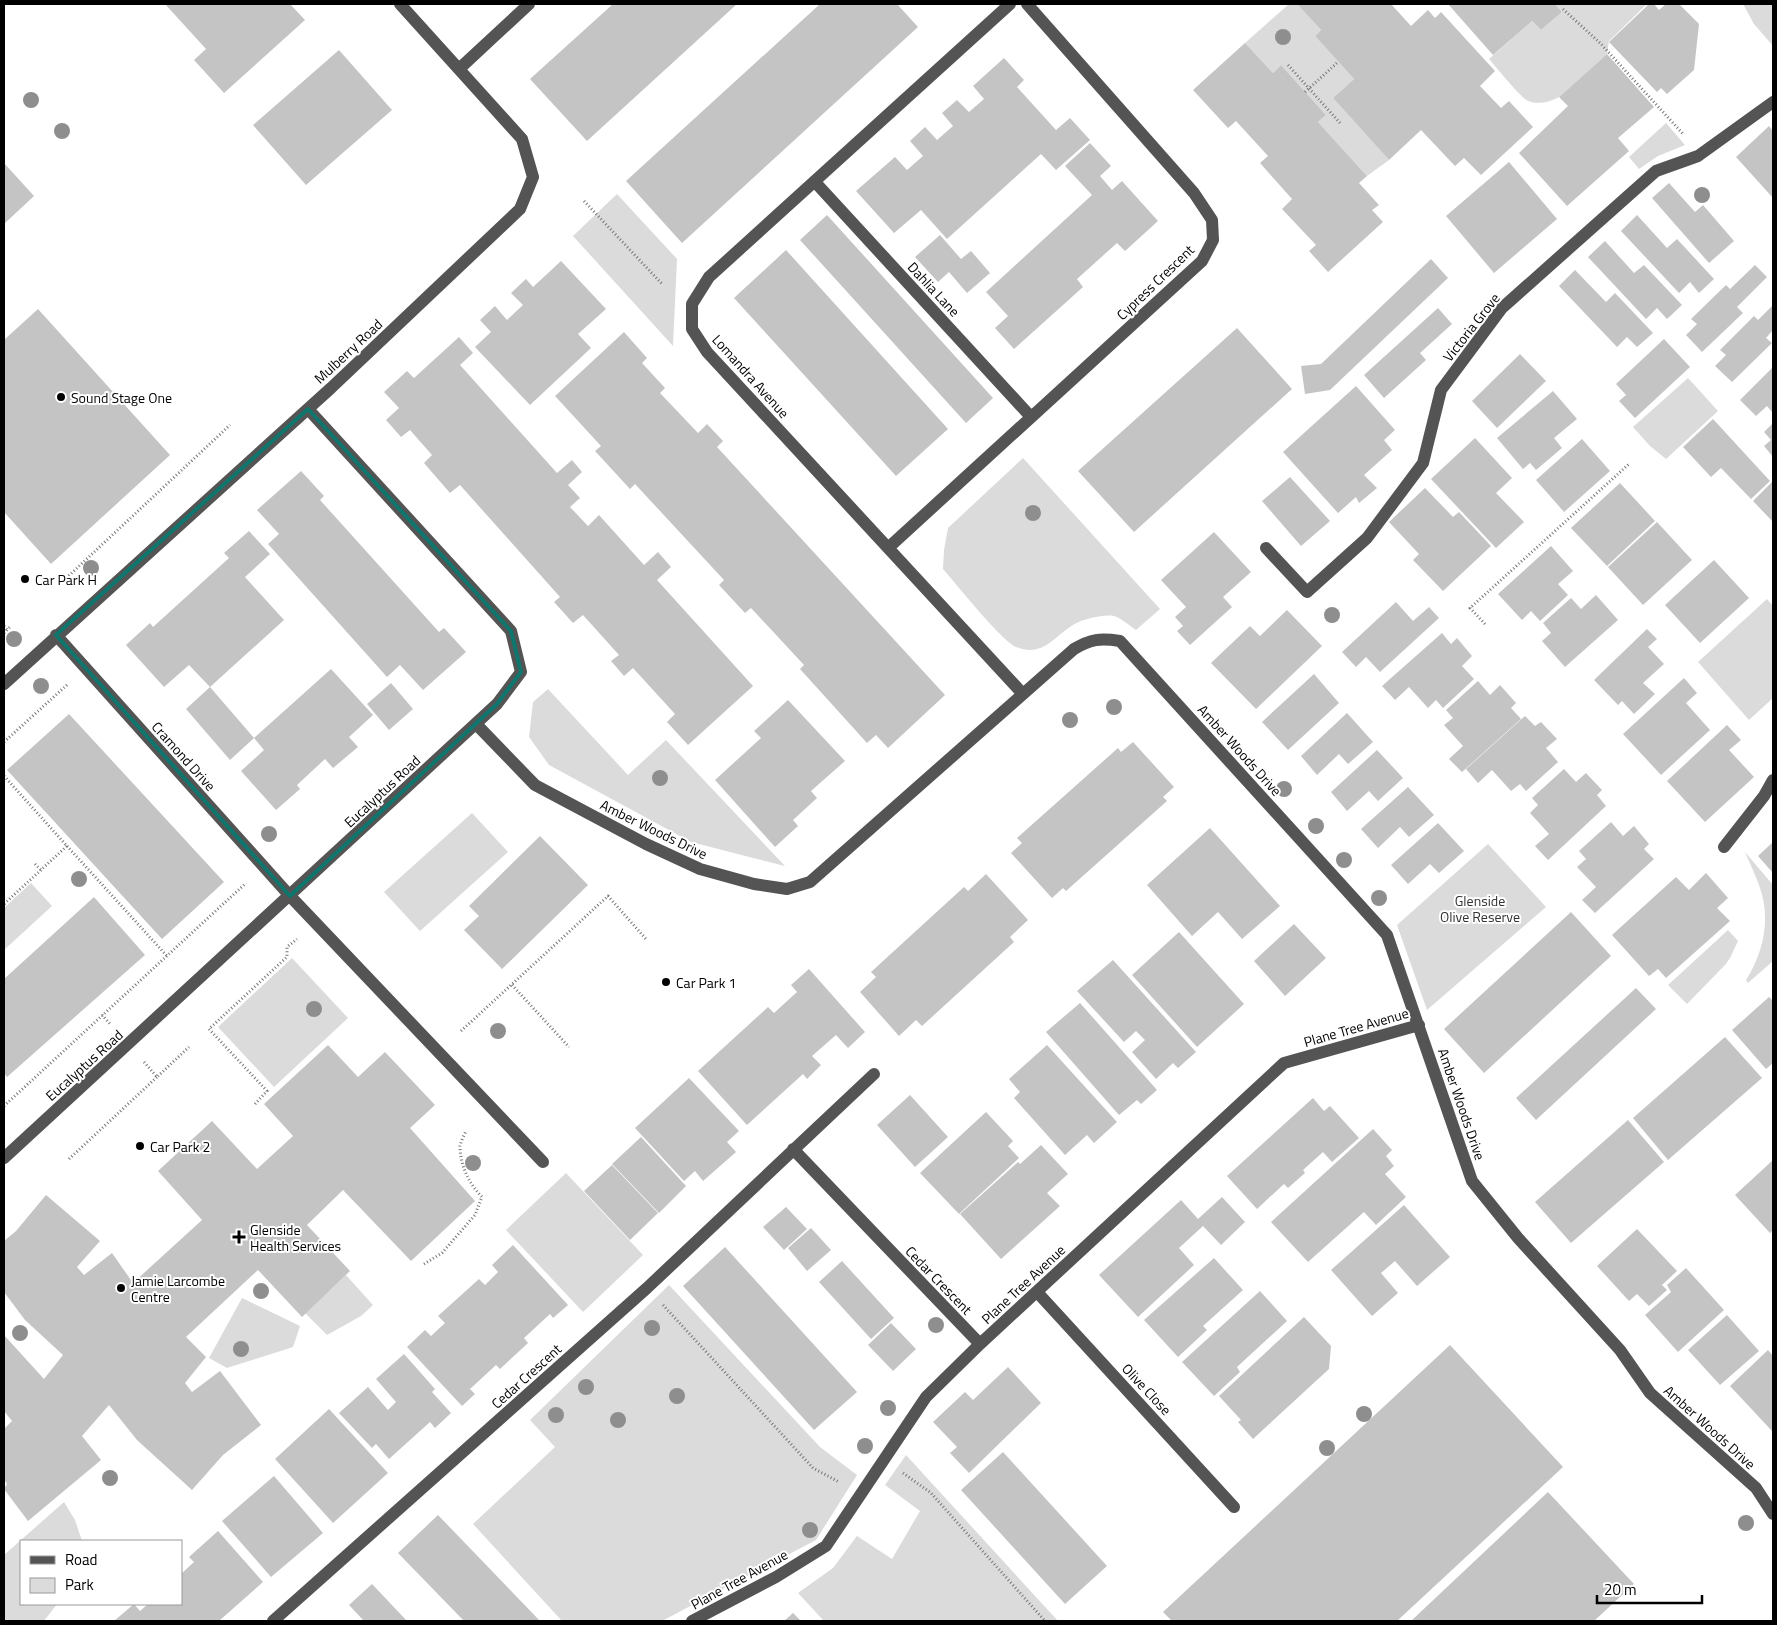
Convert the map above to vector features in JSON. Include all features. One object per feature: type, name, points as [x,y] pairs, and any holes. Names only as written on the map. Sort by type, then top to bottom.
[{"type":"street","name":"Mulberry Road","points":[[4,684],[308,408],[520,209],[533,177],[522,139],[400,4]]},
{"type":"street","points":[[459,69],[529,4]]},
{"type":"street","name":"Lomandra Avenue","points":[[1010,4],[709,277],[692,304],[692,329],[706,352],[1023,694]]},
{"type":"street","name":"Cypress Crescent","points":[[888,548],[1202,260],[1213,240],[1212,220],[1194,193],[1026,4]]},
{"type":"street","name":"Victoria Grove","points":[[1266,548],[1307,592],[1367,538],[1423,463],[1441,390],[1502,308],[1656,171],[1698,156],[1773,102]]},
{"type":"street","name":"Dahlia Lane","points":[[815,182],[1031,417]]},
{"type":"street","name":"Eucalyptus Road","points":[[4,1158],[476,724],[497,704],[521,672],[511,631],[308,408]]},
{"type":"street","name":"Cramond Drive","points":[[56,636],[290,896],[544,1162]]},
{"type":"street","name":"Amber Woods Drive","points":[[476,724],[536,785],[629,835],[700,869],[754,884],[786,889],[810,882],[1074,649],[1086,642],[1102,638],[1120,640],[1387,935],[1472,1180],[1518,1238],[1620,1350],[1650,1393],[1756,1488],[1773,1514]]},
{"type":"street","points":[[1724,847],[1764,796],[1773,780]]},
{"type":"street","name":"Plane Tree Avenue","points":[[692,1621],[776,1577],[826,1546],[926,1396],[1284,1063],[1419,1025]]},
{"type":"street","name":"Cedar Crescent","points":[[273,1621],[647,1288],[874,1074]]},
{"type":"street","name":"Cedar Crescent","points":[[794,1149],[980,1344]]},
{"type":"street","name":"Olive Close","points":[[1037,1292],[1234,1507]]},
{"type":"path","points":[[1563,9],[1601,44],[1684,135]]},
{"type":"path","points":[[1305,92],[1338,62]]},
{"type":"path","points":[[1288,65],[1340,123]]},
{"type":"path","points":[[584,201],[663,285]]},
{"type":"path","points":[[61,583],[230,425]]},
{"type":"path","points":[[1485,624],[1470,608],[1629,464]]},
{"type":"path","points":[[4,626],[7,630]]},
{"type":"path","points":[[4,633],[11,626]]},
{"type":"path","points":[[4,742],[68,684]]},
{"type":"path","points":[[4,776],[167,956]]},
{"type":"path","points":[[4,904],[67,846]]},
{"type":"path","points":[[35,864],[40,870]]},
{"type":"path","points":[[4,1106],[247,883]]},
{"type":"path","points":[[462,1031],[608,896],[646,939]]},
{"type":"path","points":[[255,1104],[267,1092],[209,1029],[287,957],[287,947],[296,939],[302,939]]},
{"type":"path","points":[[512,985],[568,1047]]},
{"type":"path","points":[[102,1015],[115,1030]]},
{"type":"path","points":[[69,1159],[190,1047]]},
{"type":"path","points":[[143,1062],[157,1077]]},
{"type":"path","points":[[424,1264],[442,1254],[475,1215],[482,1197],[472,1187],[465,1170],[460,1144],[466,1131]]},
{"type":"path","points":[[647,1288],[813,1468],[861,1494]]},
{"type":"path","points":[[884,1459],[931,1493],[1044,1621]]},
{"type":"highlighted area","points":[[308,409],[511,631],[521,672],[497,704],[290,896],[56,635]]},
{"type":"green space","points":[[1289,4],[1297,4],[1321,30],[1315,36],[1354,79],[1333,98],[1389,160],[1367,176],[1318,122],[1326,115],[1281,65],[1273,73],[1245,43]]},
{"type":"green space","points":[[1555,4],[1647,4],[1609,41],[1607,54],[1559,97],[1536,103],[1528,101],[1520,94],[1489,59],[1532,21],[1541,30],[1562,12]]},
{"type":"green space","points":[[1743,4],[1773,4],[1773,46],[1754,24]]},
{"type":"green space","points":[[1666,123],[1685,145],[1658,156],[1639,169],[1629,157]]},
{"type":"green space","points":[[617,194],[677,259],[673,346],[573,236]]},
{"type":"green space","points":[[1688,378],[1718,411],[1666,459],[1650,446],[1633,427]]},
{"type":"green space","points":[[1023,458],[1160,609],[1136,630],[1114,616],[1097,617],[1074,624],[1040,648],[1025,650],[1016,647],[1000,634],[943,569],[948,528]]},
{"type":"green space","points":[[1767,599],[1773,606],[1773,698],[1749,720],[1698,662]]},
{"type":"green space","points":[[548,689],[628,775],[666,740],[785,866],[691,842],[549,765],[529,737],[533,702]]},
{"type":"green space","points":[[472,813],[508,852],[420,931],[384,892]]},
{"type":"green space","name":"Glenside Olive Reserve","points":[[1488,844],[1546,907],[1427,1010],[1397,925]]},
{"type":"green space","points":[[1745,852],[1773,885],[1773,961],[1748,983],[1746,980],[1757,959],[1764,936],[1765,912],[1760,888]]},
{"type":"green space","points":[[31,883],[52,906],[4,950],[4,908]]},
{"type":"green space","points":[[1728,930],[1738,941],[1730,958],[1687,1004],[1668,985]]},
{"type":"green space","points":[[292,958],[348,1018],[274,1087],[218,1027]]},
{"type":"green space","points":[[566,1173],[643,1255],[583,1312],[506,1230]]},
{"type":"green space","points":[[346,1275],[373,1305],[361,1316],[327,1335],[305,1313]]},
{"type":"green space","points":[[669,1285],[820,1447],[857,1475],[816,1540],[662,1621],[562,1621],[473,1524],[555,1447],[530,1420]]},
{"type":"green space","points":[[242,1298],[300,1326],[293,1347],[227,1368],[209,1358]]},
{"type":"green space","points":[[906,1455],[1058,1621],[824,1621],[798,1593],[833,1568],[857,1536],[892,1559],[920,1511],[885,1485]]},
{"type":"green space","points":[[64,1502],[75,1520],[82,1540],[21,1540]]},
{"type":"green space","points":[[20,1541],[20,1605],[56,1605],[44,1621],[4,1621],[4,1555]]},
{"type":"building","points":[[165,4],[290,4],[305,20],[224,93],[194,60],[206,49]]},
{"type":"building","points":[[613,4],[737,4],[587,141],[530,79]]},
{"type":"building","points":[[820,4],[897,4],[918,27],[682,243],[626,181]]},
{"type":"building","points":[[1297,4],[1391,4],[1411,26],[1428,10],[1435,18],[1441,12],[1495,71],[1480,86],[1501,108],[1509,101],[1533,127],[1481,175],[1464,158],[1455,166],[1421,130],[1389,160],[1333,98],[1354,79],[1315,36],[1321,30]]},
{"type":"building","points":[[1448,4],[1555,4],[1562,12],[1541,30],[1532,21],[1493,55]]},
{"type":"building","points":[[1649,4],[1654,4],[1659,10],[1666,4],[1679,4],[1699,24],[1694,70],[1667,94],[1661,88],[1657,92],[1609,42]]},
{"type":"building","points":[[1245,43],[1273,73],[1281,65],[1326,115],[1318,122],[1367,176],[1359,183],[1379,205],[1372,210],[1383,222],[1328,272],[1309,251],[1316,245],[1282,209],[1292,199],[1260,163],[1268,156],[1236,121],[1228,128],[1193,90]]},
{"type":"building","points":[[339,50],[392,110],[306,185],[253,125]]},
{"type":"building","points":[[1607,54],[1654,107],[1618,138],[1629,151],[1567,206],[1519,153],[1568,106],[1559,97]]},
{"type":"building","points":[[1004,58],[1024,80],[1017,87],[1056,130],[1070,118],[1090,140],[1056,170],[1041,154],[947,239],[921,210],[894,233],[856,191],[895,157],[907,170],[923,156],[910,141],[925,127],[937,140],[953,126],[942,113],[957,100],[969,112],[984,99],[973,86]]},
{"type":"building","points":[[1769,126],[1773,131],[1773,198],[1736,157]]},
{"type":"building","points":[[1090,143],[1111,166],[1100,176],[1112,190],[1122,181],[1158,221],[1125,251],[1117,243],[1077,279],[1083,287],[1014,349],[995,328],[1008,316],[986,292],[1092,195],[1065,166]]},
{"type":"building","points":[[1509,162],[1557,219],[1494,273],[1446,216]]},
{"type":"building","points":[[4,163],[34,196],[4,224]]},
{"type":"building","points":[[1669,183],[1695,212],[1703,205],[1734,241],[1709,263],[1652,198]]},
{"type":"building","points":[[827,215],[993,398],[966,423],[800,240]]},
{"type":"building","points":[[1637,215],[1667,248],[1677,239],[1714,279],[1699,293],[1690,282],[1679,293],[1621,231]]},
{"type":"building","points":[[940,235],[961,259],[971,251],[990,273],[967,293],[949,272],[938,282],[915,257]]},
{"type":"building","points":[[1605,241],[1634,273],[1644,265],[1682,305],[1667,319],[1657,308],[1646,319],[1588,257]]},
{"type":"building","points":[[786,250],[948,429],[896,476],[734,298]]},
{"type":"building","points":[[1431,259],[1448,278],[1330,390],[1305,394],[1301,366],[1321,364]]},
{"type":"building","points":[[561,261],[606,309],[578,334],[591,348],[530,405],[475,347],[491,332],[480,320],[495,306],[507,320],[523,305],[511,293],[526,279],[533,287]]},
{"type":"building","points":[[1755,265],[1767,277],[1737,307],[1743,313],[1702,352],[1686,335],[1697,324],[1691,319],[1726,285],[1730,289]]},
{"type":"building","points":[[1575,270],[1606,302],[1615,293],[1653,333],[1637,347],[1627,337],[1617,347],[1559,286]]},
{"type":"building","points":[[1773,305],[1773,330],[1766,338],[1772,343],[1732,382],[1715,366],[1726,355],[1720,350],[1754,316],[1758,320]]},
{"type":"building","points":[[1438,308],[1452,324],[1420,353],[1426,360],[1384,398],[1364,375]]},
{"type":"building","name":"Sound Stage One","points":[[38,309],[170,455],[51,564],[4,512],[4,340]]},
{"type":"building","points":[[1237,328],[1292,389],[1134,532],[1078,471]]},
{"type":"building","points":[[624,332],[647,358],[642,363],[665,388],[660,393],[698,433],[707,424],[723,441],[717,447],[945,695],[888,748],[876,735],[867,743],[800,669],[804,665],[751,608],[745,613],[719,585],[724,580],[635,484],[630,489],[595,451],[601,446],[555,396]]},
{"type":"building","points":[[459,337],[473,353],[460,365],[557,473],[572,460],[582,472],[568,485],[580,498],[570,507],[588,526],[599,515],[644,565],[658,552],[671,567],[657,580],[753,686],[688,745],[667,722],[675,714],[633,668],[624,676],[611,661],[619,655],[583,615],[573,623],[554,602],[560,597],[460,485],[450,493],[424,463],[432,455],[410,430],[401,437],[386,420],[399,408],[384,392],[407,371],[414,378]]},
{"type":"building","points":[[1664,339],[1690,367],[1635,418],[1619,401],[1626,395],[1616,384]]},
{"type":"building","points":[[1520,354],[1546,381],[1497,428],[1472,401]]},
{"type":"building","points":[[1773,367],[1773,410],[1772,412],[1767,406],[1756,416],[1740,400]]},
{"type":"building","points":[[1356,386],[1395,430],[1384,440],[1392,450],[1364,475],[1377,488],[1359,503],[1356,497],[1338,513],[1283,452]]},
{"type":"building","points":[[1553,391],[1577,419],[1554,438],[1562,448],[1536,470],[1530,463],[1523,469],[1497,438]]},
{"type":"building","points":[[1713,419],[1770,481],[1751,499],[1721,468],[1711,477],[1683,447]]},
{"type":"building","points":[[1773,423],[1773,457],[1764,446],[1771,440],[1764,432]]},
{"type":"building","points":[[1475,438],[1512,478],[1496,493],[1524,522],[1496,548],[1431,479]]},
{"type":"building","points":[[1582,439],[1610,471],[1564,512],[1536,480]]},
{"type":"building","points":[[301,471],[324,496],[320,500],[439,632],[444,628],[466,652],[423,690],[400,665],[387,677],[268,544],[279,534],[257,510]]},
{"type":"building","points":[[1290,477],[1330,521],[1301,546],[1262,501]]},
{"type":"building","points":[[1772,482],[1773,484],[1773,522],[1753,501]]},
{"type":"building","points":[[1620,483],[1655,521],[1607,566],[1571,528]]},
{"type":"building","points":[[1425,488],[1453,517],[1459,512],[1491,546],[1443,591],[1413,560],[1419,554],[1389,522]]},
{"type":"building","points":[[1657,522],[1692,560],[1643,605],[1608,567]]},
{"type":"building","points":[[249,531],[270,554],[245,577],[284,620],[210,687],[189,665],[164,687],[126,645],[150,623],[153,627],[229,558],[224,553]]},
{"type":"building","points":[[1214,532],[1251,572],[1223,597],[1232,607],[1190,645],[1177,631],[1183,626],[1175,617],[1186,607],[1161,580]]},
{"type":"building","points":[[1551,546],[1573,571],[1558,584],[1568,595],[1540,621],[1531,611],[1522,620],[1498,594]]},
{"type":"building","points":[[1714,560],[1749,598],[1700,643],[1665,605]]},
{"type":"building","points":[[1596,595],[1618,620],[1565,667],[1542,641],[1551,633],[1543,623],[1571,598],[1581,609]]},
{"type":"building","points":[[1396,602],[1413,621],[1429,607],[1439,618],[1380,672],[1366,657],[1356,667],[1342,652]]},
{"type":"building","points":[[1287,610],[1322,646],[1256,709],[1211,663],[1250,626],[1260,636]]},
{"type":"building","points":[[1647,629],[1657,639],[1648,647],[1664,664],[1643,683],[1655,694],[1634,714],[1622,701],[1618,705],[1594,680]]},
{"type":"building","points":[[1442,633],[1451,644],[1457,638],[1472,656],[1462,666],[1474,679],[1443,708],[1436,700],[1428,708],[1409,687],[1395,700],[1382,686]]},
{"type":"building","points":[[331,669],[373,715],[349,737],[358,747],[333,768],[325,759],[297,785],[300,789],[276,810],[241,771],[264,750],[254,738]]},
{"type":"building","points":[[1314,674],[1339,703],[1288,750],[1262,722]]},
{"type":"building","points":[[1684,678],[1697,693],[1686,703],[1710,730],[1661,775],[1623,734]]},
{"type":"building","points":[[1478,681],[1490,695],[1500,685],[1516,703],[1511,708],[1521,719],[1462,772],[1449,759],[1463,746],[1444,725],[1453,718],[1446,710]]},
{"type":"building","points":[[391,683],[413,709],[389,730],[367,704]]},
{"type":"building","points":[[210,687],[254,738],[230,760],[186,709]]},
{"type":"building","points":[[788,700],[845,761],[811,791],[817,798],[793,820],[798,826],[775,847],[715,780],[761,738],[754,731]]},
{"type":"building","points":[[1347,713],[1373,742],[1348,764],[1339,754],[1317,775],[1301,756]]},
{"type":"building","points":[[69,714],[224,882],[162,939],[7,770]]},
{"type":"building","points":[[1525,716],[1535,726],[1541,722],[1557,739],[1546,748],[1558,762],[1526,791],[1520,784],[1511,791],[1492,770],[1478,783],[1466,769]]},
{"type":"building","points":[[1727,725],[1741,740],[1729,750],[1754,777],[1705,822],[1667,781]]},
{"type":"building","points":[[1133,742],[1174,787],[1163,797],[1167,801],[1066,891],[1063,888],[1052,898],[1011,853],[1022,843],[1017,838],[1118,748],[1121,752]]},
{"type":"building","points":[[1377,750],[1403,778],[1378,801],[1369,791],[1347,811],[1331,792]]},
{"type":"building","points":[[1564,769],[1576,782],[1586,773],[1602,790],[1597,795],[1606,806],[1548,860],[1535,846],[1549,834],[1530,813],[1538,805],[1532,798]]},
{"type":"building","points":[[1408,787],[1434,815],[1409,837],[1400,827],[1378,848],[1361,829]]},
{"type":"building","points":[[1611,822],[1623,836],[1634,826],[1649,844],[1644,849],[1654,859],[1595,913],[1582,900],[1596,887],[1577,867],[1586,859],[1579,851]]},
{"type":"building","points":[[1438,823],[1464,851],[1439,873],[1430,864],[1408,884],[1391,865]]},
{"type":"building","points":[[1210,828],[1280,906],[1242,939],[1218,912],[1192,936],[1147,885]]},
{"type":"building","points":[[540,836],[588,885],[502,969],[464,930],[479,916],[469,906]]},
{"type":"building","points":[[1773,842],[1773,873],[1758,856]]},
{"type":"building","points":[[1706,873],[1728,898],[1717,908],[1730,921],[1666,978],[1658,969],[1649,976],[1612,935],[1676,877],[1689,890]]},
{"type":"building","points":[[986,874],[1028,920],[1010,937],[1014,942],[922,1026],[916,1020],[899,1036],[860,992],[876,977],[871,972],[964,887],[968,891]]},
{"type":"building","points":[[94,897],[145,955],[7,1077],[4,1073],[4,979]]},
{"type":"building","points":[[1571,912],[1611,956],[1484,1073],[1444,1029]]},
{"type":"building","points":[[1294,924],[1326,958],[1285,996],[1254,961]]},
{"type":"building","points":[[1179,932],[1244,1004],[1197,1047],[1132,975]]},
{"type":"building","points":[[1113,960],[1196,1052],[1178,1068],[1173,1063],[1156,1079],[1132,1052],[1145,1040],[1136,1031],[1124,1042],[1077,991]]},
{"type":"building","points":[[809,969],[865,1032],[848,1048],[836,1035],[812,1056],[821,1065],[807,1079],[803,1074],[747,1125],[698,1071],[768,1007],[774,1013],[797,992],[791,985]]},
{"type":"building","points":[[1636,988],[1656,1009],[1536,1120],[1516,1098]]},
{"type":"building","points":[[1769,997],[1773,1001],[1773,1063],[1766,1069],[1732,1030]]},
{"type":"building","points":[[1080,1003],[1157,1090],[1141,1104],[1137,1100],[1119,1115],[1046,1032]]},
{"type":"building","points":[[1725,1037],[1762,1078],[1668,1160],[1633,1118]]},
{"type":"building","name":"Jamie Larcombe Centre","points":[[328,1045],[358,1077],[385,1052],[435,1105],[410,1128],[475,1201],[411,1261],[343,1190],[307,1225],[350,1271],[302,1317],[258,1270],[186,1337],[206,1357],[185,1383],[192,1392],[220,1371],[261,1425],[223,1455],[192,1490],[137,1440],[109,1405],[82,1436],[101,1460],[28,1521],[4,1489],[7,1484],[4,1479],[4,1429],[12,1421],[4,1411],[4,1335],[44,1379],[63,1355],[25,1320],[4,1292],[4,1241],[16,1231],[46,1195],[100,1241],[77,1267],[84,1275],[112,1253],[133,1283],[202,1220],[158,1171],[212,1121],[257,1169],[293,1136],[264,1104]]},
{"type":"building","points":[[1047,1045],[1117,1122],[1094,1143],[1087,1135],[1065,1155],[1014,1098],[1020,1092],[1009,1079]]},
{"type":"building","points":[[689,1078],[739,1131],[727,1142],[736,1152],[703,1181],[695,1171],[684,1181],[635,1128]]},
{"type":"building","points":[[910,1095],[948,1137],[915,1167],[877,1125]]},
{"type":"building","points":[[1313,1098],[1324,1111],[1330,1106],[1359,1138],[1332,1162],[1323,1152],[1303,1170],[1305,1173],[1288,1188],[1284,1184],[1257,1209],[1227,1176]]},
{"type":"building","points":[[986,1112],[1013,1141],[1008,1146],[1019,1158],[959,1214],[920,1173]]},
{"type":"building","points":[[1628,1120],[1664,1162],[1571,1243],[1535,1202]]},
{"type":"building","points":[[1373,1129],[1392,1150],[1386,1156],[1394,1166],[1385,1174],[1406,1197],[1376,1225],[1364,1212],[1308,1262],[1271,1222]]},
{"type":"building","points":[[641,1137],[686,1186],[659,1213],[612,1164]]},
{"type":"building","points":[[1041,1145],[1068,1174],[1047,1193],[1060,1206],[1001,1259],[960,1214],[1018,1162],[1020,1164]]},
{"type":"building","points":[[1773,1160],[1773,1230],[1770,1233],[1735,1195]]},
{"type":"building","points":[[612,1165],[658,1213],[630,1240],[584,1191]]},
{"type":"building","points":[[1222,1197],[1245,1222],[1221,1245],[1203,1226],[1179,1248],[1194,1265],[1138,1317],[1099,1275],[1181,1200],[1198,1219]]},
{"type":"building","points":[[1404,1205],[1450,1257],[1417,1286],[1395,1261],[1381,1273],[1398,1293],[1372,1316],[1331,1270]]},
{"type":"building","points":[[786,1207],[807,1229],[784,1250],[763,1227]]},
{"type":"building","points":[[811,1228],[831,1250],[807,1271],[788,1248]]},
{"type":"building","points":[[1637,1229],[1677,1271],[1662,1285],[1667,1290],[1649,1306],[1637,1294],[1629,1301],[1597,1266]]},
{"type":"building","points":[[513,1245],[568,1305],[553,1318],[550,1314],[524,1338],[528,1343],[500,1369],[496,1365],[470,1389],[475,1394],[462,1406],[407,1347],[425,1330],[431,1336],[445,1323],[438,1316],[479,1279],[485,1285],[498,1272],[492,1265]]},
{"type":"building","points":[[725,1247],[857,1392],[814,1430],[683,1286]]},
{"type":"building","points":[[1214,1258],[1243,1290],[1203,1326],[1207,1330],[1178,1357],[1144,1320]]},
{"type":"building","points":[[842,1261],[894,1318],[871,1339],[819,1282]]},
{"type":"building","points":[[1686,1268],[1724,1310],[1678,1352],[1645,1315],[1671,1292],[1667,1285]]},
{"type":"building","points":[[1260,1291],[1287,1321],[1237,1367],[1240,1372],[1214,1396],[1182,1362]]},
{"type":"building","points":[[1727,1315],[1759,1351],[1720,1385],[1688,1350]]},
{"type":"building","points":[[1304,1317],[1331,1346],[1329,1369],[1253,1439],[1238,1422],[1241,1420],[1219,1396]]},
{"type":"building","points":[[891,1323],[916,1349],[893,1371],[868,1345]]},
{"type":"building","points":[[1450,1345],[1563,1467],[1397,1621],[1172,1621],[1163,1612]]},
{"type":"building","points":[[1768,1350],[1773,1356],[1772,1431],[1730,1386]]},
{"type":"building","points":[[404,1354],[435,1389],[432,1392],[451,1413],[435,1428],[430,1422],[389,1459],[376,1444],[372,1448],[339,1413],[368,1387],[388,1410],[396,1402],[376,1379]]},
{"type":"building","points":[[1008,1367],[1041,1403],[969,1473],[950,1453],[957,1447],[933,1422],[965,1392],[973,1400]]},
{"type":"building","points":[[329,1409],[388,1473],[333,1523],[275,1459]]},
{"type":"building","points":[[1003,1452],[1107,1566],[1065,1604],[961,1490]]},
{"type":"building","points":[[274,1476],[323,1533],[271,1577],[222,1521]]},
{"type":"building","points":[[1548,1492],[1634,1584],[1594,1621],[1411,1621]]},
{"type":"building","points":[[438,1515],[540,1621],[464,1621],[398,1553]]},
{"type":"building","points":[[218,1531],[263,1582],[219,1621],[114,1621],[133,1605],[140,1611],[147,1605],[182,1605],[182,1573],[194,1562],[189,1557]]},
{"type":"building","points":[[372,1584],[407,1621],[364,1621],[349,1605]]},
{"type":"building","points":[[793,1613],[801,1621],[784,1621]]},
{"type":"place","name":"Sound Stage One","points":[[61,397]]},
{"type":"place","name":"Car Park H","points":[[25,579]]},
{"type":"place","name":"Car Park 1","points":[[666,982]]},
{"type":"place","name":"Car Park 2","points":[[140,1146]]},
{"type":"place","name":"Glenside Health Services","points":[[239,1237]]},
{"type":"place","name":"Jamie Larcombe Centre","points":[[121,1288]]}]
